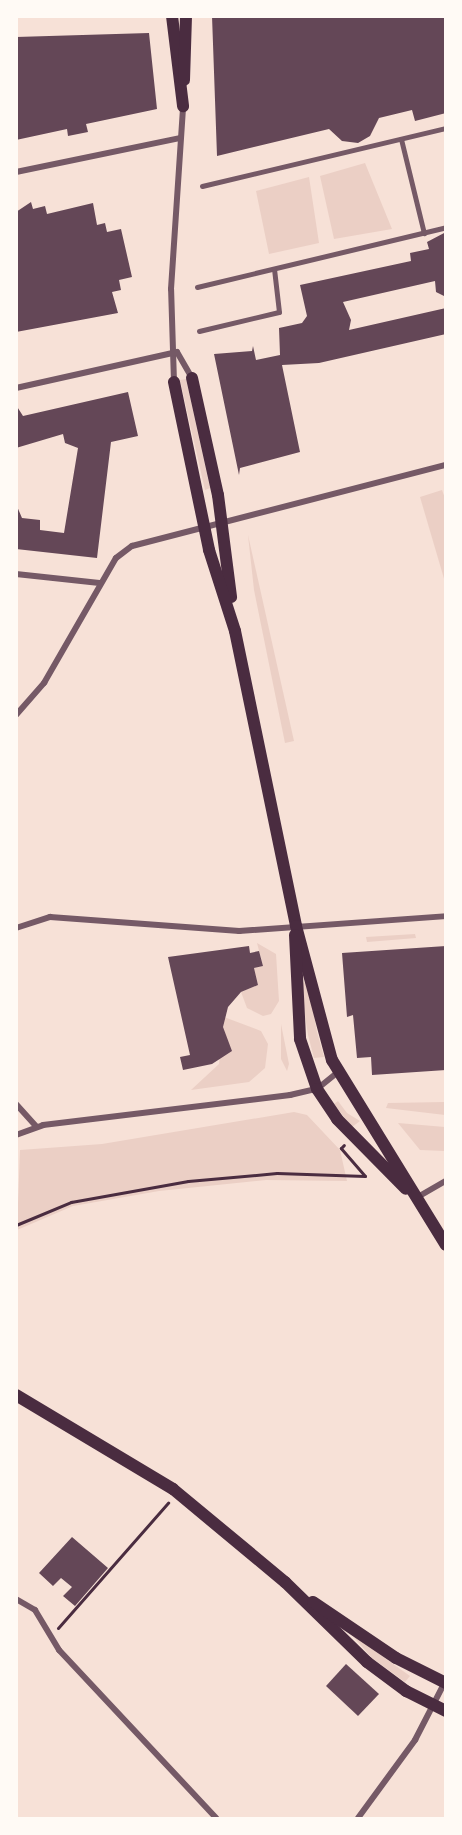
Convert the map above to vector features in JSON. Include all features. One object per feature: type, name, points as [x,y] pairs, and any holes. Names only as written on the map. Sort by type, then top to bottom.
[{"type":"main road","points":[[172,16],[183,106]]},
{"type":"main road","points":[[183,106],[186,16]]},
{"type":"main road","points":[[192,378],[222,520],[235,631]]},
{"type":"main road","points":[[174,382],[205,525],[235,631],[296,926],[338,1072],[446,1245]]},
{"type":"main road","points":[[296,926],[300,1039],[317,1089],[353,1137],[416,1198]]},
{"type":"main road","points":[[16,1395],[173,1489],[292,1588],[368,1662],[433,1706],[446,1711]]},
{"type":"main road","points":[[292,1588],[396,1659],[445,1682]]},
{"type":"street","points":[[174,382],[177,352],[171,289],[183,106]]},
{"type":"street","points":[[202,186],[446,128]]},
{"type":"street","points":[[16,171],[180,138]]},
{"type":"street","points":[[401,139],[424,232]]},
{"type":"street","points":[[197,287],[446,228]]},
{"type":"street","points":[[199,331],[279,312],[274,268]]},
{"type":"street","points":[[177,352],[192,378]]},
{"type":"street","points":[[17,388],[177,352]]},
{"type":"street","points":[[16,715],[44,683],[116,558],[132,546],[222,520],[446,465]]},
{"type":"street","points":[[16,574],[100,583]]},
{"type":"street","points":[[16,928],[50,917],[239,932],[446,916]]},
{"type":"street","points":[[16,1135],[36,1126],[317,1089],[338,1072]]},
{"type":"street","points":[[16,1104],[36,1126]]},
{"type":"street","points":[[416,1198],[446,1180]]},
{"type":"street","points":[[16,1599],[35,1610],[51,1635],[216,1818]]},
{"type":"street","points":[[358,1818],[433,1706],[445,1682]]},
{"type":"path","points":[[16,1225],[71,1202],[188,1181],[277,1173],[365,1176],[341,1148],[353,1137]]},
{"type":"path","points":[[51,1635],[168,1503]]},
{"type":"shaded area","points":[[365,163],[392,229],[334,239],[320,176]]},
{"type":"shaded area","points":[[309,177],[319,243],[269,254],[256,191]]},
{"type":"shaded area","points":[[186,379],[210,488],[205,490],[180,380]]},
{"type":"shaded area","points":[[442,490],[446,501],[445,582],[420,497]]},
{"type":"shaded area","points":[[248,535],[294,741],[285,743],[254,590]]},
{"type":"shaded area","points":[[415,934],[416,938],[367,942],[366,937]]},
{"type":"shaded area","points":[[257,943],[276,954],[279,1001],[271,1014],[263,1016],[247,1008],[241,992],[258,985],[254,968],[263,966]]},
{"type":"shaded area","points":[[308,982],[324,1057],[314,1058],[308,1035],[300,983]]},
{"type":"shaded area","points":[[224,1017],[261,1031],[268,1044],[265,1068],[249,1082],[191,1090],[219,1064]]},
{"type":"shaded area","points":[[281,1024],[289,1064],[287,1071],[281,1059]]},
{"type":"shaded area","points":[[338,1101],[347,1113],[360,1121],[352,1127],[334,1104]]},
{"type":"shaded area","points":[[445,1102],[445,1115],[386,1108],[388,1103]]},
{"type":"shaded area","points":[[294,1112],[307,1115],[340,1150],[347,1181],[266,1180],[159,1191],[73,1206],[17,1230],[20,1150],[102,1144]]},
{"type":"shaded area","points":[[398,1123],[445,1127],[445,1151],[420,1150]]},
{"type":"shaded area","points":[[351,1634],[410,1676],[405,1682],[372,1658]]},
{"type":"building","points":[[212,16],[446,16],[446,113],[415,121],[412,110],[379,118],[370,136],[358,143],[342,141],[329,129],[217,156]]},
{"type":"building","points":[[149,33],[157,109],[86,124],[88,132],[68,136],[67,129],[16,140],[16,37]]},
{"type":"building","points":[[31,202],[33,209],[45,206],[47,214],[93,203],[97,225],[105,223],[107,232],[121,229],[132,277],[119,280],[121,290],[112,292],[118,313],[16,332],[16,212]]},
{"type":"building","points":[[446,232],[446,297],[436,292],[435,281],[343,302],[351,320],[349,330],[446,308],[446,334],[319,363],[282,365],[300,452],[240,468],[239,475],[214,354],[252,351],[253,346],[256,360],[280,355],[279,328],[302,323],[307,316],[300,285],[411,261],[410,253],[429,249],[427,242]]},
{"type":"building","points":[[128,392],[138,436],[111,442],[97,558],[16,549],[16,504],[22,518],[40,520],[40,530],[64,533],[78,448],[65,443],[63,434],[16,448],[16,405],[23,416]]},
{"type":"building","points":[[249,946],[250,953],[259,951],[263,966],[254,968],[258,985],[241,992],[228,1007],[223,1027],[232,1051],[212,1064],[183,1070],[180,1057],[190,1055],[168,957]]},
{"type":"building","points":[[446,946],[446,1070],[372,1075],[371,1057],[357,1058],[353,1015],[347,1017],[342,953]]},
{"type":"building","points":[[72,1537],[108,1568],[75,1606],[63,1596],[72,1587],[61,1578],[53,1586],[39,1573]]},
{"type":"building","points":[[346,1664],[379,1694],[358,1716],[326,1686]]}]
